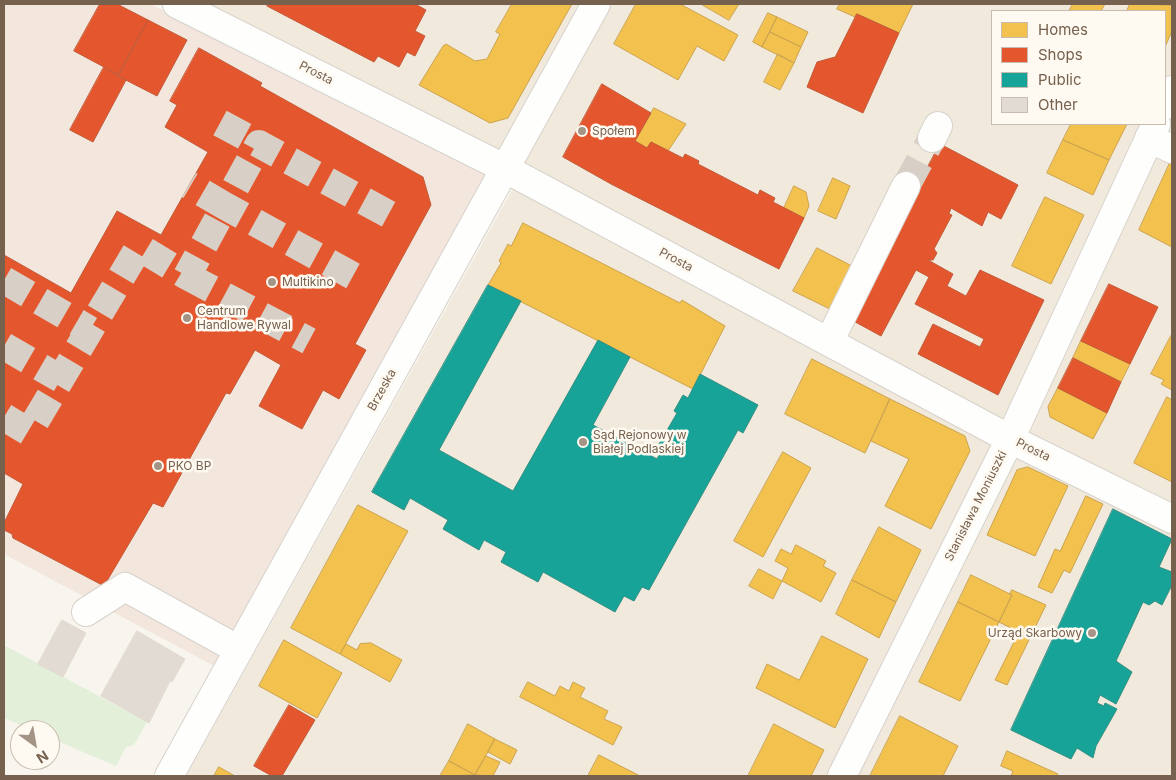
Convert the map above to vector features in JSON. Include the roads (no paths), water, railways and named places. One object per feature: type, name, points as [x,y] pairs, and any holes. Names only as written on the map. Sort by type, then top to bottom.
[{"type":"street","name":"Prosta","points":[[177,4],[504,168],[1010,439],[1172,519]]},
{"type":"street","name":"Brzeska","points":[[169,776],[596,4]]},
{"type":"street","points":[[1166,103],[1172,90]]},
{"type":"street","name":"Stanisława Moniuszki","points":[[842,776],[1159,137]]},
{"type":"street","points":[[829,342],[906,186]]},
{"type":"street","points":[[86,612],[125,587],[239,650]]},
{"type":"tunnel","points":[[220,123],[259,144]]},
{"type":"tunnel","points":[[906,186],[932,138]]},
{"type":"tunnel","points":[[353,276],[225,206],[259,144],[390,215]]},
{"type":"tunnel","points":[[4,417],[29,432],[139,247],[187,276],[225,206],[189,185]]},
{"type":"tunnel","points":[[187,276],[309,341]]},
{"type":"tunnel","points":[[4,280],[90,330]]},
{"type":"tunnel","points":[[4,346],[61,379]]},
{"type":"place","name":"Społem","points":[[582,131]]},
{"type":"place","name":"Multikino","points":[[272,282]]},
{"type":"place","name":"Centrum Handlowe Rywal","points":[[187,318]]},
{"type":"place","name":"Sąd Rejonowy w Białej Podlaskiej","points":[[583,442]]},
{"type":"place","name":"PKO BP","points":[[158,466]]},
{"type":"place","name":"Urząd Skarbowy","points":[[1092,633]]}]
